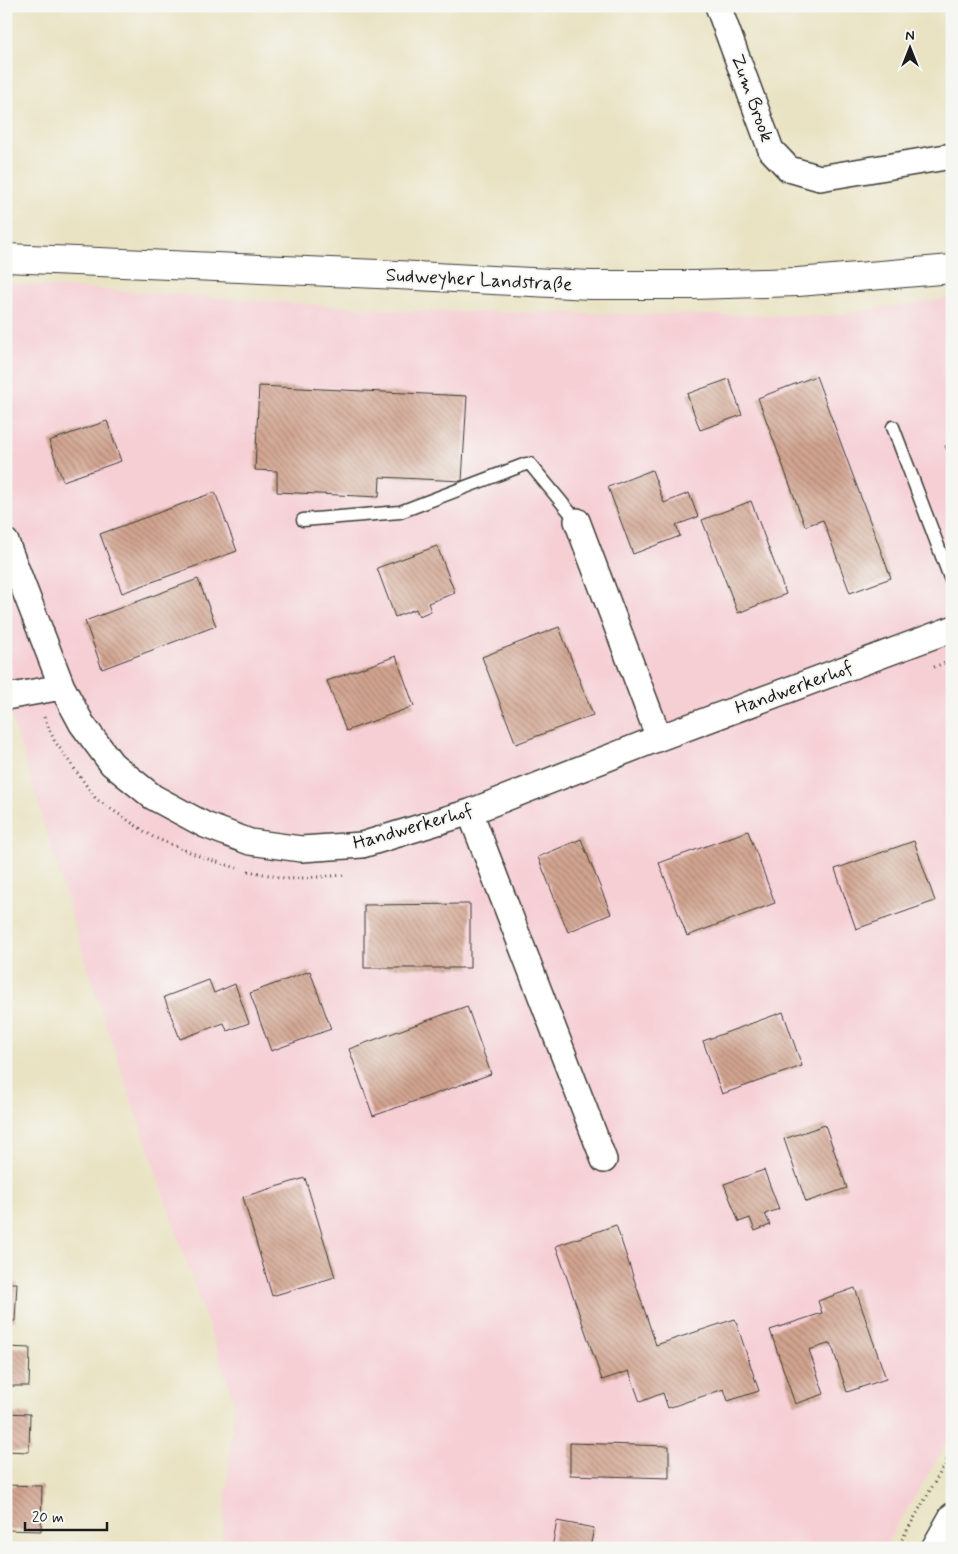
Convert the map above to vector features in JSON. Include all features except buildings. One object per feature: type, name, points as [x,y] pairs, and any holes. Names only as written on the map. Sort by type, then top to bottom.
[{"type":"main road","name":"Sudweyher Landstraße","points":[[6,258],[378,274],[590,286],[694,286],[798,282],[952,269]]},
{"type":"street","name":"Zum Brook","points":[[718,6],[771,150],[789,169],[820,178],[952,156]]},
{"type":"street","points":[[577,521],[660,738]]},
{"type":"street","name":"Handwerkerhof","points":[[6,542],[62,687],[82,724],[112,764],[153,797],[205,825],[250,842],[301,849],[362,845],[470,812],[660,738],[952,629]]},
{"type":"street","points":[[6,697],[62,687]]},
{"type":"street","points":[[470,812],[604,1160]]},
{"type":"street","points":[[934,1548],[952,1516]]},
{"type":"lane","points":[[892,427],[952,583]]},
{"type":"lane","points":[[304,520],[400,512],[530,464],[577,521]]},
{"type":"path","points":[[932,667],[952,660]]},
{"type":"path","points":[[34,692],[54,740],[96,799],[152,837],[204,858],[244,870],[289,879],[348,874]]},
{"type":"path","points":[[898,1548],[952,1452]]},
{"type":"shaded area","points":[[6,283],[405,311],[828,316],[952,298],[952,1435],[884,1548],[221,1548],[235,1404],[96,996],[6,698]]}]
